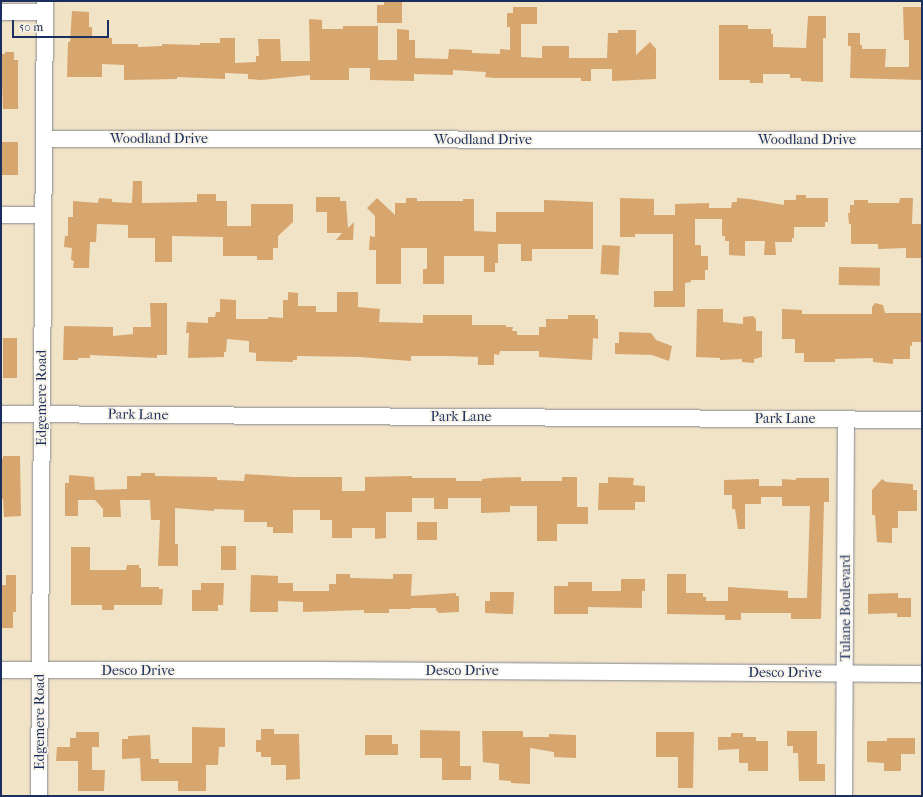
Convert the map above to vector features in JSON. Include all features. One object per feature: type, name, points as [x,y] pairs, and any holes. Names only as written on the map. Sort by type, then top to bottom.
[{"type":"street","points":[[1,12],[45,6]]},
{"type":"street","name":"Edgemere Road","points":[[39,796],[45,6]]},
{"type":"street","name":"Woodland Drive","points":[[44,139],[922,140]]},
{"type":"street","points":[[1,215],[43,215]]},
{"type":"street","name":"Park Lane","points":[[1,414],[922,420]]},
{"type":"street","name":"Tulane Boulevard","points":[[844,796],[846,420]]},
{"type":"street","name":"Desco Drive","points":[[1,670],[325,670],[922,674]]},
{"type":"building","points":[[384,1],[402,1],[402,23],[377,23],[377,5],[384,5]]},
{"type":"building","points":[[513,7],[537,7],[537,24],[521,24],[521,57],[542,58],[542,46],[569,46],[569,58],[607,58],[608,33],[618,33],[618,30],[636,30],[636,55],[650,42],[656,49],[656,79],[612,81],[612,69],[591,69],[591,81],[581,81],[581,78],[494,78],[485,77],[486,72],[453,70],[453,75],[414,74],[414,81],[370,80],[370,68],[349,68],[349,80],[310,80],[310,75],[261,80],[248,79],[248,74],[225,73],[225,79],[177,77],[177,79],[124,80],[124,65],[102,64],[102,77],[67,77],[68,42],[70,42],[72,11],[89,12],[89,27],[92,27],[92,37],[112,38],[112,44],[138,44],[138,47],[162,46],[162,44],[200,45],[200,43],[220,43],[220,38],[235,38],[235,63],[256,62],[256,56],[259,56],[258,39],[280,39],[281,61],[310,61],[309,19],[322,20],[322,29],[343,29],[343,26],[378,26],[378,60],[397,60],[397,29],[409,30],[409,40],[415,40],[415,58],[448,59],[449,49],[472,50],[472,53],[500,54],[500,49],[510,50],[510,27],[507,27],[507,13],[513,13]]},
{"type":"building","points":[[903,7],[922,7],[922,80],[850,78],[851,46],[848,46],[848,33],[860,33],[860,45],[862,45],[862,49],[886,49],[885,67],[909,67],[909,40],[904,40]]},
{"type":"building","points":[[808,16],[826,16],[826,38],[823,38],[823,82],[801,81],[801,78],[790,78],[790,74],[763,74],[763,83],[750,83],[750,80],[719,80],[719,25],[748,25],[748,29],[771,29],[771,34],[773,34],[773,47],[806,48]]},
{"type":"building","points":[[5,52],[14,52],[14,60],[18,60],[18,109],[3,109],[1,54],[5,54]]},
{"type":"building","points":[[1,142],[18,142],[18,175],[1,175]]},
{"type":"building","points":[[133,181],[142,181],[142,203],[197,202],[197,194],[216,194],[216,201],[227,201],[227,226],[251,226],[251,204],[293,204],[293,222],[278,236],[278,248],[273,248],[273,260],[257,260],[257,256],[223,256],[223,237],[172,236],[172,262],[155,262],[155,238],[128,238],[128,225],[97,224],[96,242],[90,242],[89,268],[73,268],[74,261],[71,260],[72,248],[64,247],[65,236],[68,236],[68,217],[73,217],[73,201],[98,203],[99,198],[112,199],[112,202],[132,203]]},
{"type":"building","points":[[796,195],[806,195],[806,198],[828,198],[828,222],[825,222],[825,227],[794,227],[794,238],[792,238],[792,242],[775,242],[776,255],[764,255],[765,241],[745,241],[745,256],[729,255],[729,241],[725,241],[725,236],[722,236],[722,219],[695,219],[695,245],[701,245],[701,256],[708,256],[708,270],[705,270],[705,280],[691,280],[691,282],[685,283],[685,307],[654,307],[654,291],[673,291],[673,234],[635,234],[635,237],[620,237],[620,198],[654,199],[654,215],[675,215],[675,204],[709,203],[709,208],[731,208],[732,202],[737,202],[737,198],[784,205],[784,200],[796,200]]},
{"type":"building","points":[[316,197],[340,197],[340,201],[346,201],[348,228],[354,222],[353,240],[336,240],[342,233],[327,233],[327,212],[316,212]]},
{"type":"building","points":[[377,198],[395,215],[395,203],[406,203],[406,198],[417,198],[417,201],[463,201],[463,199],[474,199],[474,231],[496,232],[496,212],[544,212],[544,200],[593,202],[593,249],[532,249],[532,261],[521,261],[521,244],[498,244],[498,263],[495,263],[495,272],[484,272],[484,256],[444,256],[444,284],[423,284],[423,269],[427,269],[427,248],[401,248],[401,284],[376,284],[376,250],[369,250],[370,236],[375,237],[375,216],[367,208]]},
{"type":"building","points":[[900,198],[913,198],[912,224],[922,224],[922,258],[906,258],[906,248],[878,249],[878,244],[851,244],[851,224],[849,224],[848,213],[850,213],[850,205],[854,205],[854,200],[868,200],[868,203],[899,203]]},
{"type":"building","points":[[602,245],[620,246],[618,275],[600,274]]},
{"type":"building","points":[[839,267],[880,268],[880,286],[839,285]]},
{"type":"building","points":[[288,292],[298,293],[298,306],[316,306],[316,312],[337,312],[337,292],[358,292],[358,307],[380,309],[379,322],[423,323],[423,315],[472,315],[472,325],[506,325],[506,327],[513,327],[512,331],[517,331],[517,335],[539,335],[539,327],[546,327],[546,319],[568,319],[568,315],[595,315],[595,319],[598,319],[598,339],[593,338],[592,360],[539,357],[539,351],[500,351],[499,355],[494,354],[494,365],[478,365],[478,357],[448,356],[411,356],[411,361],[360,357],[297,356],[297,360],[293,360],[293,362],[256,361],[256,353],[249,352],[249,341],[227,339],[224,357],[188,358],[189,333],[186,333],[187,322],[208,323],[208,317],[215,317],[216,312],[220,312],[220,299],[236,300],[236,319],[268,319],[268,317],[283,318],[283,300],[288,300]]},
{"type":"building","points":[[150,303],[167,303],[167,355],[157,355],[157,358],[90,355],[90,358],[63,360],[64,326],[113,327],[113,336],[133,334],[133,327],[151,327]]},
{"type":"building","points":[[875,303],[883,305],[885,313],[922,313],[921,342],[912,342],[912,346],[910,346],[910,359],[893,359],[893,364],[873,362],[873,358],[835,359],[835,362],[804,362],[804,353],[795,353],[795,339],[782,339],[782,309],[802,310],[802,314],[872,314],[872,307]]},
{"type":"building","points":[[697,309],[723,309],[723,322],[743,324],[743,317],[753,316],[756,319],[756,331],[762,331],[762,357],[754,359],[754,363],[742,362],[742,359],[720,360],[720,358],[696,357]]},
{"type":"building","points":[[619,332],[651,333],[656,340],[672,346],[669,361],[652,355],[615,354],[615,343],[619,343]]},
{"type":"building","points":[[3,338],[17,338],[17,378],[3,378]]},
{"type":"building","points":[[3,456],[20,456],[21,516],[4,517],[3,499],[1,499],[1,459],[3,459]]},
{"type":"building","points":[[141,473],[155,473],[155,476],[217,477],[217,480],[244,481],[245,474],[293,477],[342,477],[342,491],[365,491],[365,477],[412,476],[412,478],[456,478],[456,481],[482,481],[482,479],[491,478],[521,477],[521,481],[562,481],[562,477],[577,477],[577,507],[588,507],[588,524],[557,524],[557,541],[537,541],[537,506],[510,506],[510,512],[481,513],[481,498],[448,498],[448,509],[434,509],[434,498],[412,498],[412,512],[386,512],[386,538],[375,539],[375,528],[352,528],[352,538],[332,538],[332,520],[320,520],[320,510],[293,510],[293,533],[273,533],[273,527],[267,527],[267,522],[244,522],[244,510],[214,509],[214,511],[175,508],[175,544],[178,544],[178,566],[158,566],[160,520],[151,520],[150,500],[120,500],[121,517],[103,517],[103,509],[95,500],[78,500],[78,516],[65,516],[65,483],[69,483],[69,475],[94,477],[95,490],[127,489],[127,476],[141,476]]},
{"type":"building","points":[[608,477],[634,478],[633,485],[645,486],[645,502],[635,502],[635,510],[598,510],[599,483],[608,483]]},
{"type":"building","points":[[796,478],[829,478],[829,502],[824,502],[821,619],[791,619],[791,613],[741,613],[741,620],[725,620],[725,615],[667,614],[667,574],[686,574],[686,593],[703,593],[703,597],[706,597],[706,601],[728,601],[728,587],[788,591],[788,598],[807,598],[810,506],[782,506],[782,497],[761,497],[761,504],[745,504],[745,529],[738,529],[735,509],[732,509],[732,495],[724,495],[724,480],[759,479],[759,486],[782,486],[782,479],[796,480]]},
{"type":"building","points":[[882,479],[886,482],[913,484],[913,490],[917,490],[917,511],[898,511],[898,528],[892,528],[892,543],[877,542],[875,515],[872,515],[872,490]]},
{"type":"building","points":[[417,522],[437,522],[437,540],[417,540]]},
{"type":"building","points":[[221,546],[236,546],[236,570],[221,570]]},
{"type":"building","points":[[71,547],[90,547],[90,570],[126,570],[127,565],[139,565],[139,568],[141,568],[141,587],[159,587],[159,589],[163,589],[162,605],[114,605],[114,610],[102,610],[102,605],[71,605]]},
{"type":"building","points":[[336,574],[350,574],[350,578],[393,579],[393,574],[412,574],[411,596],[456,593],[456,596],[459,596],[459,612],[438,613],[436,608],[411,608],[389,609],[389,613],[364,613],[364,610],[303,612],[303,602],[278,601],[278,612],[250,612],[251,575],[278,576],[278,583],[293,583],[293,591],[329,591],[329,584],[336,584]]},
{"type":"building","points":[[6,575],[16,575],[16,612],[13,612],[13,628],[1,628],[1,585],[6,585]]},
{"type":"building","points":[[621,579],[645,579],[645,591],[642,591],[642,608],[588,607],[588,614],[554,614],[554,586],[568,586],[568,582],[592,582],[592,591],[621,591]]},
{"type":"building","points":[[201,583],[224,583],[223,605],[218,605],[218,611],[192,611],[192,590],[201,590]]},
{"type":"building","points":[[490,592],[514,592],[513,614],[485,613],[485,601],[490,601]]},
{"type":"building","points":[[898,593],[898,598],[911,598],[911,617],[897,617],[897,613],[868,614],[868,594]]},
{"type":"building","points":[[192,727],[225,728],[225,747],[219,747],[218,765],[206,765],[206,791],[178,791],[178,781],[141,781],[140,758],[122,759],[122,739],[128,739],[128,736],[150,735],[151,759],[159,759],[159,763],[192,763]]},
{"type":"building","points":[[261,729],[274,729],[274,734],[299,734],[300,779],[286,780],[286,765],[271,765],[271,757],[261,757],[261,752],[256,752],[256,740],[261,740]]},
{"type":"building","points":[[420,730],[460,731],[460,766],[471,766],[471,780],[442,780],[442,758],[420,758]]},
{"type":"building","points":[[482,731],[523,731],[523,737],[549,737],[549,734],[576,735],[576,758],[554,757],[554,752],[530,748],[530,784],[511,783],[511,781],[499,780],[499,764],[483,762]]},
{"type":"building","points":[[787,731],[817,731],[817,764],[825,764],[825,781],[799,781],[798,753],[793,753],[793,746],[787,746]]},
{"type":"building","points":[[76,732],[99,732],[99,747],[92,747],[92,770],[105,770],[104,791],[78,791],[78,761],[56,761],[57,747],[70,747],[70,738],[76,738]]},
{"type":"building","points":[[656,732],[694,732],[693,788],[678,788],[678,757],[656,757]]},
{"type":"building","points":[[731,733],[743,733],[743,737],[756,737],[756,741],[768,741],[768,771],[748,771],[748,763],[739,763],[739,749],[718,750],[718,737],[731,737]]},
{"type":"building","points":[[365,735],[392,735],[392,744],[398,744],[398,755],[365,755]]},
{"type":"building","points":[[887,738],[915,738],[915,754],[901,754],[901,771],[884,771],[884,763],[867,762],[867,741],[887,741]]}]
